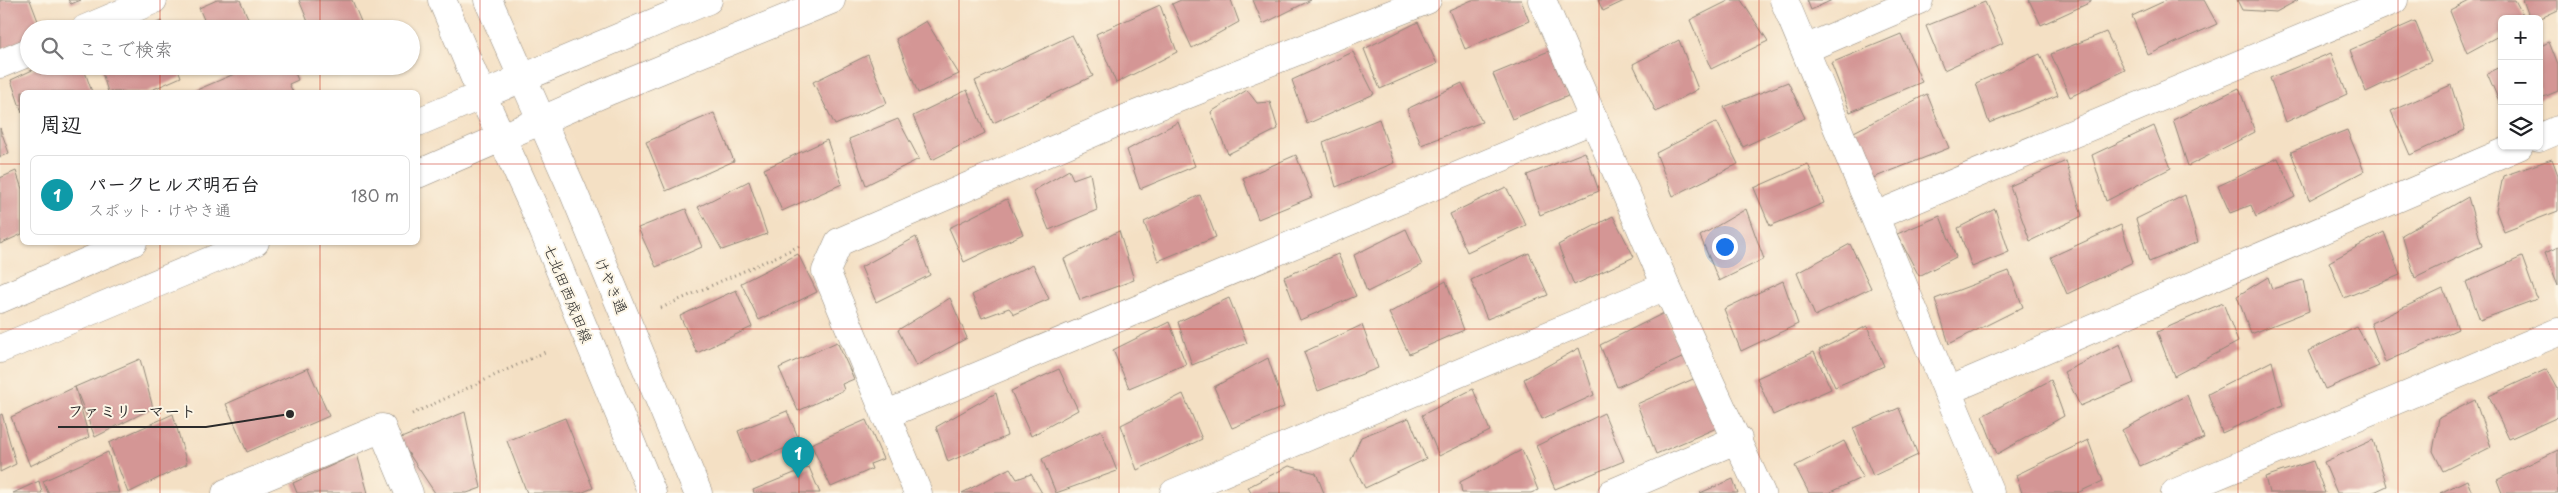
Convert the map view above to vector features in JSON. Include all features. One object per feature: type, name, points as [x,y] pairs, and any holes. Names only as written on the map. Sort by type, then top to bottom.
[{"type":"street","points":[[106,20],[153,0]]},
{"type":"street","name":"七北田西成田線","points":[[442,0],[482,95],[534,208],[652,493]]},
{"type":"street","name":"けやき通","points":[[488,0],[521,78],[542,120],[698,493]]},
{"type":"street","points":[[420,121],[708,0]]},
{"type":"street","points":[[420,173],[542,120],[831,0]]},
{"type":"street","points":[[918,493],[826,270],[839,242],[1125,120],[1427,0]]},
{"type":"street","points":[[1542,0],[1666,286],[1738,439],[1761,493]]},
{"type":"street","points":[[1784,0],[1990,493]]},
{"type":"street","points":[[1805,49],[1919,0]]},
{"type":"street","points":[[1875,216],[2394,0]]},
{"type":"street","points":[[0,64],[20,56]]},
{"type":"street","points":[[885,415],[1594,119]]},
{"type":"street","points":[[2543,136],[2558,130]]},
{"type":"street","points":[[1947,391],[2510,150]]},
{"type":"street","points":[[0,299],[126,245]]},
{"type":"street","points":[[0,349],[248,245]]},
{"type":"street","points":[[1174,493],[1666,286]]},
{"type":"street","points":[[2176,493],[2558,332]]},
{"type":"street","points":[[226,493],[382,428],[408,493]]},
{"type":"street","points":[[1612,493],[1738,439]]},
{"type":"path","points":[[661,308],[810,241],[839,242]]},
{"type":"path","points":[[382,428],[545,352]]},
{"type":"building","points":[[0,0],[30,0],[38,20],[20,20],[20,42],[0,50]]},
{"type":"building","points":[[68,0],[81,0],[71,4]]},
{"type":"building","points":[[217,0],[240,0],[249,20],[204,20],[199,8]]},
{"type":"building","points":[[299,0],[352,0],[360,20],[307,20]]},
{"type":"building","points":[[1181,0],[1231,0],[1239,22],[1192,48],[1172,4]]},
{"type":"building","points":[[1253,0],[1311,0],[1263,24]]},
{"type":"building","points":[[1472,0],[1521,0],[1529,21],[1465,49],[1449,10]]},
{"type":"building","points":[[1598,0],[1626,0],[1603,11]]},
{"type":"building","points":[[1730,0],[1741,0],[1768,41],[1711,69],[1690,20]]},
{"type":"building","points":[[1807,0],[1832,0],[1811,10]]},
{"type":"building","points":[[2029,0],[2091,0],[2091,2],[2041,25]]},
{"type":"building","points":[[2167,0],[2204,0],[2217,24],[2148,55],[2132,16]]},
{"type":"building","points":[[2237,0],[2298,0],[2276,12],[2242,10]]},
{"type":"building","points":[[2471,0],[2515,0],[2523,15],[2498,15],[2498,36],[2467,53],[2450,11]]},
{"type":"building","points":[[2523,0],[2558,0],[2558,10],[2543,17],[2543,15],[2529,15]]},
{"type":"building","points":[[1985,2],[2003,43],[1944,70],[1926,26]]},
{"type":"building","points":[[1160,5],[1177,52],[1116,83],[1096,34]]},
{"type":"building","points":[[926,21],[959,74],[918,93],[896,39]]},
{"type":"building","points":[[2415,21],[2431,61],[2366,92],[2350,50]]},
{"type":"building","points":[[1418,22],[1437,64],[1380,89],[1364,49]]},
{"type":"building","points":[[2106,32],[2125,70],[2070,97],[2051,54]]},
{"type":"building","points":[[1901,34],[1922,82],[1850,112],[1831,63]]},
{"type":"building","points":[[1072,35],[1093,76],[993,123],[975,81]]},
{"type":"building","points":[[1679,40],[1698,89],[1656,112],[1633,64]]},
{"type":"building","points":[[2549,42],[2558,65],[2558,91],[2543,97],[2543,60],[2543,45]]},
{"type":"building","points":[[1549,51],[1568,96],[1512,119],[1493,74]]},
{"type":"building","points":[[1353,52],[1374,94],[1307,124],[1292,80]]},
{"type":"building","points":[[2331,53],[2347,94],[2286,122],[2270,78]]},
{"type":"building","points":[[2040,54],[2058,95],[1989,123],[1976,83]]},
{"type":"building","points":[[868,55],[887,103],[835,125],[813,82]]},
{"type":"building","points":[[2498,68],[2498,99],[2487,73]]},
{"type":"building","points":[[22,75],[86,75],[91,90],[20,90],[20,107],[11,80]]},
{"type":"building","points":[[103,75],[180,75],[181,77],[152,90],[107,90]]},
{"type":"building","points":[[232,75],[296,75],[298,80],[289,84],[292,90],[197,90]]},
{"type":"building","points":[[1788,82],[1805,118],[1743,147],[1724,107]]},
{"type":"building","points":[[1462,83],[1482,122],[1421,145],[1407,109]]},
{"type":"building","points":[[2451,85],[2465,130],[2410,155],[2391,111]]},
{"type":"building","points":[[2239,88],[2255,132],[2188,166],[2173,120]]},
{"type":"building","points":[[967,90],[985,133],[932,160],[913,116]]},
{"type":"building","points":[[1247,90],[1257,103],[1270,102],[1278,129],[1228,154],[1211,112]]},
{"type":"building","points":[[1927,94],[1949,148],[1873,178],[1852,133]]},
{"type":"building","points":[[714,113],[734,161],[666,191],[646,142]]},
{"type":"building","points":[[898,119],[919,159],[866,185],[849,139]]},
{"type":"building","points":[[1379,119],[1394,163],[1336,187],[1323,142]]},
{"type":"building","points":[[1178,122],[1195,166],[1140,189],[1127,150]]},
{"type":"building","points":[[1717,122],[1738,164],[1673,196],[1656,153]]},
{"type":"building","points":[[2154,126],[2171,168],[2106,201],[2092,155]]},
{"type":"building","points":[[0,128],[9,153],[0,157]]},
{"type":"building","points":[[2347,130],[2364,171],[2309,200],[2291,152]]},
{"type":"building","points":[[827,140],[842,184],[782,211],[764,169]]},
{"type":"building","points":[[1585,152],[1599,191],[1540,215],[1527,175]]},
{"type":"building","points":[[1296,155],[1312,197],[1258,219],[1243,178]]},
{"type":"building","points":[[2278,158],[2295,197],[2256,217],[2251,205],[2230,213],[2218,186]]},
{"type":"building","points":[[2552,159],[2558,175],[2558,211],[2504,232],[2496,211],[2503,176]]},
{"type":"building","points":[[2066,161],[2082,216],[2030,241],[2010,186]]},
{"type":"building","points":[[1808,164],[1824,203],[1770,226],[1754,188]]},
{"type":"building","points":[[1069,170],[1073,179],[1090,173],[1097,210],[1049,230],[1033,191]]},
{"type":"building","points":[[16,171],[20,183],[20,235],[0,244],[0,178]]},
{"type":"building","points":[[749,181],[767,234],[722,250],[698,207]]},
{"type":"building","points":[[1506,187],[1526,225],[1467,252],[1450,214]]},
{"type":"building","points":[[1200,195],[1216,237],[1158,261],[1144,222]]},
{"type":"building","points":[[2185,195],[2198,242],[2149,262],[2136,219]]},
{"type":"building","points":[[2468,197],[2482,246],[2415,278],[2402,235]]},
{"type":"building","points":[[1007,199],[1023,234],[964,262],[949,228]]},
{"type":"building","points":[[686,209],[702,247],[656,267],[638,228]]},
{"type":"building","points":[[1746,209],[1764,259],[1719,281],[1700,236]]},
{"type":"building","points":[[1995,209],[2009,252],[1972,267],[1958,228]]},
{"type":"building","points":[[1613,216],[1634,257],[1574,285],[1558,245]]},
{"type":"building","points":[[1940,216],[1956,257],[1919,276],[1897,234]]},
{"type":"building","points":[[2121,225],[2133,262],[2067,294],[2051,257]]},
{"type":"building","points":[[1406,229],[1422,265],[1367,292],[1354,255]]},
{"type":"building","points":[[1119,231],[1134,280],[1080,300],[1064,259]]},
{"type":"building","points":[[2384,232],[2400,275],[2344,298],[2329,262]]},
{"type":"building","points":[[916,237],[930,275],[876,302],[861,267]]},
{"type":"building","points":[[1850,244],[1871,288],[1815,316],[1797,273]]},
{"type":"building","points":[[2558,247],[2558,286],[2545,253]]},
{"type":"building","points":[[1529,253],[1548,295],[1487,319],[1471,280]]},
{"type":"building","points":[[798,254],[817,292],[759,320],[741,283]]},
{"type":"building","points":[[1338,254],[1356,296],[1300,320],[1284,277]]},
{"type":"building","points":[[2522,257],[2537,299],[2480,320],[2466,282]]},
{"type":"building","points":[[1033,264],[1049,299],[1014,314],[1009,308],[982,318],[972,295]]},
{"type":"building","points":[[2009,271],[2023,307],[1949,344],[1935,299]]},
{"type":"building","points":[[2268,277],[2272,289],[2303,280],[2309,311],[2251,334],[2237,296]]},
{"type":"building","points":[[1446,281],[1464,330],[1409,354],[1389,313]]},
{"type":"building","points":[[1783,281],[1798,324],[1741,351],[1724,309]]},
{"type":"building","points":[[2443,289],[2458,329],[2385,362],[2371,323]]},
{"type":"building","points":[[736,290],[752,327],[697,353],[680,316]]},
{"type":"building","points":[[950,298],[967,338],[916,366],[898,330]]},
{"type":"building","points":[[1229,298],[1247,343],[1192,365],[1178,322]]},
{"type":"building","points":[[2223,303],[2238,342],[2174,376],[2157,332]]},
{"type":"building","points":[[1664,313],[1684,357],[1617,387],[1600,345]]},
{"type":"building","points":[[1169,322],[1186,364],[1129,388],[1113,350]]},
{"type":"building","points":[[1362,325],[1378,368],[1318,391],[1304,352]]},
{"type":"building","points":[[1867,326],[1884,366],[1835,387],[1819,350]]},
{"type":"building","points":[[2357,327],[2379,366],[2325,389],[2308,351]]},
{"type":"building","points":[[837,342],[854,379],[842,384],[844,390],[798,411],[779,368]]},
{"type":"building","points":[[2120,344],[2134,383],[2080,406],[2064,372]]},
{"type":"building","points":[[1579,348],[1594,395],[1542,419],[1524,379]]},
{"type":"building","points":[[1814,352],[1831,389],[1773,415],[1757,378]]},
{"type":"building","points":[[1268,358],[1284,407],[1232,428],[1214,387]]},
{"type":"building","points":[[140,359],[153,408],[95,437],[75,387]]},
{"type":"building","points":[[2272,361],[2283,405],[2222,433],[2208,394]]},
{"type":"building","points":[[308,368],[329,416],[247,452],[226,404]]},
{"type":"building","points":[[1059,369],[1078,410],[1031,436],[1011,391]]},
{"type":"building","points":[[2547,369],[2558,389],[2558,417],[2509,439],[2489,396]]},
{"type":"building","points":[[1700,376],[1719,427],[1656,454],[1637,404]]},
{"type":"building","points":[[2051,380],[2064,416],[1997,454],[1982,416]]},
{"type":"building","points":[[75,387],[89,437],[30,466],[11,417]]},
{"type":"building","points":[[1473,389],[1490,431],[1439,456],[1422,415]]},
{"type":"building","points":[[996,393],[1007,436],[948,462],[936,427]]},
{"type":"building","points":[[1183,394],[1202,439],[1137,470],[1121,425]]},
{"type":"building","points":[[2187,395],[2204,438],[2140,466],[2122,430]]},
{"type":"building","points":[[2475,400],[2491,447],[2443,471],[2433,451],[2439,418]]},
{"type":"building","points":[[1899,408],[1918,455],[1873,476],[1853,428]]},
{"type":"building","points":[[787,411],[800,442],[750,463],[738,431]]},
{"type":"building","points":[[465,412],[481,488],[467,493],[435,493],[399,439]]},
{"type":"building","points":[[1604,413],[1624,461],[1555,489],[1536,446]]},
{"type":"building","points":[[2,414],[16,464],[0,472],[0,415]]},
{"type":"building","points":[[173,414],[187,464],[128,493],[109,443]]},
{"type":"building","points":[[565,418],[593,488],[581,493],[527,493],[507,441]]},
{"type":"building","points":[[1409,418],[1426,459],[1365,488],[1351,460],[1361,437]]},
{"type":"building","points":[[866,420],[883,459],[870,464],[872,469],[831,487],[811,444]]},
{"type":"building","points":[[1101,430],[1117,471],[1056,493],[1042,459]]},
{"type":"building","points":[[2088,440],[2103,481],[2077,493],[2022,493],[2016,475]]},
{"type":"building","points":[[2373,440],[2387,486],[2372,493],[2337,493],[2324,462]]},
{"type":"building","points":[[1844,441],[1863,477],[1828,493],[1809,493],[1795,466]]},
{"type":"building","points":[[1522,450],[1538,490],[1531,493],[1462,493],[1460,482]]},
{"type":"building","points":[[2558,450],[2558,493],[2502,493],[2497,480]]},
{"type":"building","points":[[108,452],[119,493],[48,493],[43,481]]},
{"type":"building","points":[[357,454],[368,493],[297,493],[293,483]]},
{"type":"building","points":[[2313,461],[2325,493],[2269,493],[2265,477]]},
{"type":"building","points":[[1289,466],[1316,473],[1324,493],[1251,493],[1248,487]]},
{"type":"building","points":[[809,467],[820,493],[754,493],[753,490]]},
{"type":"building","points":[[1010,468],[1017,479],[1031,474],[1042,493],[962,493]]},
{"type":"building","points":[[1733,479],[1738,493],[1700,493]]},
{"type":"building","points":[[2467,480],[2472,493],[2440,493]]},
{"type":"building","points":[[39,481],[42,493],[13,493]]},
{"type":"place","name":"ファミリーマート","points":[[290,414]]},
{"type":"place","name":"パークヒルズ明石台","points":[[798,478]]}]
